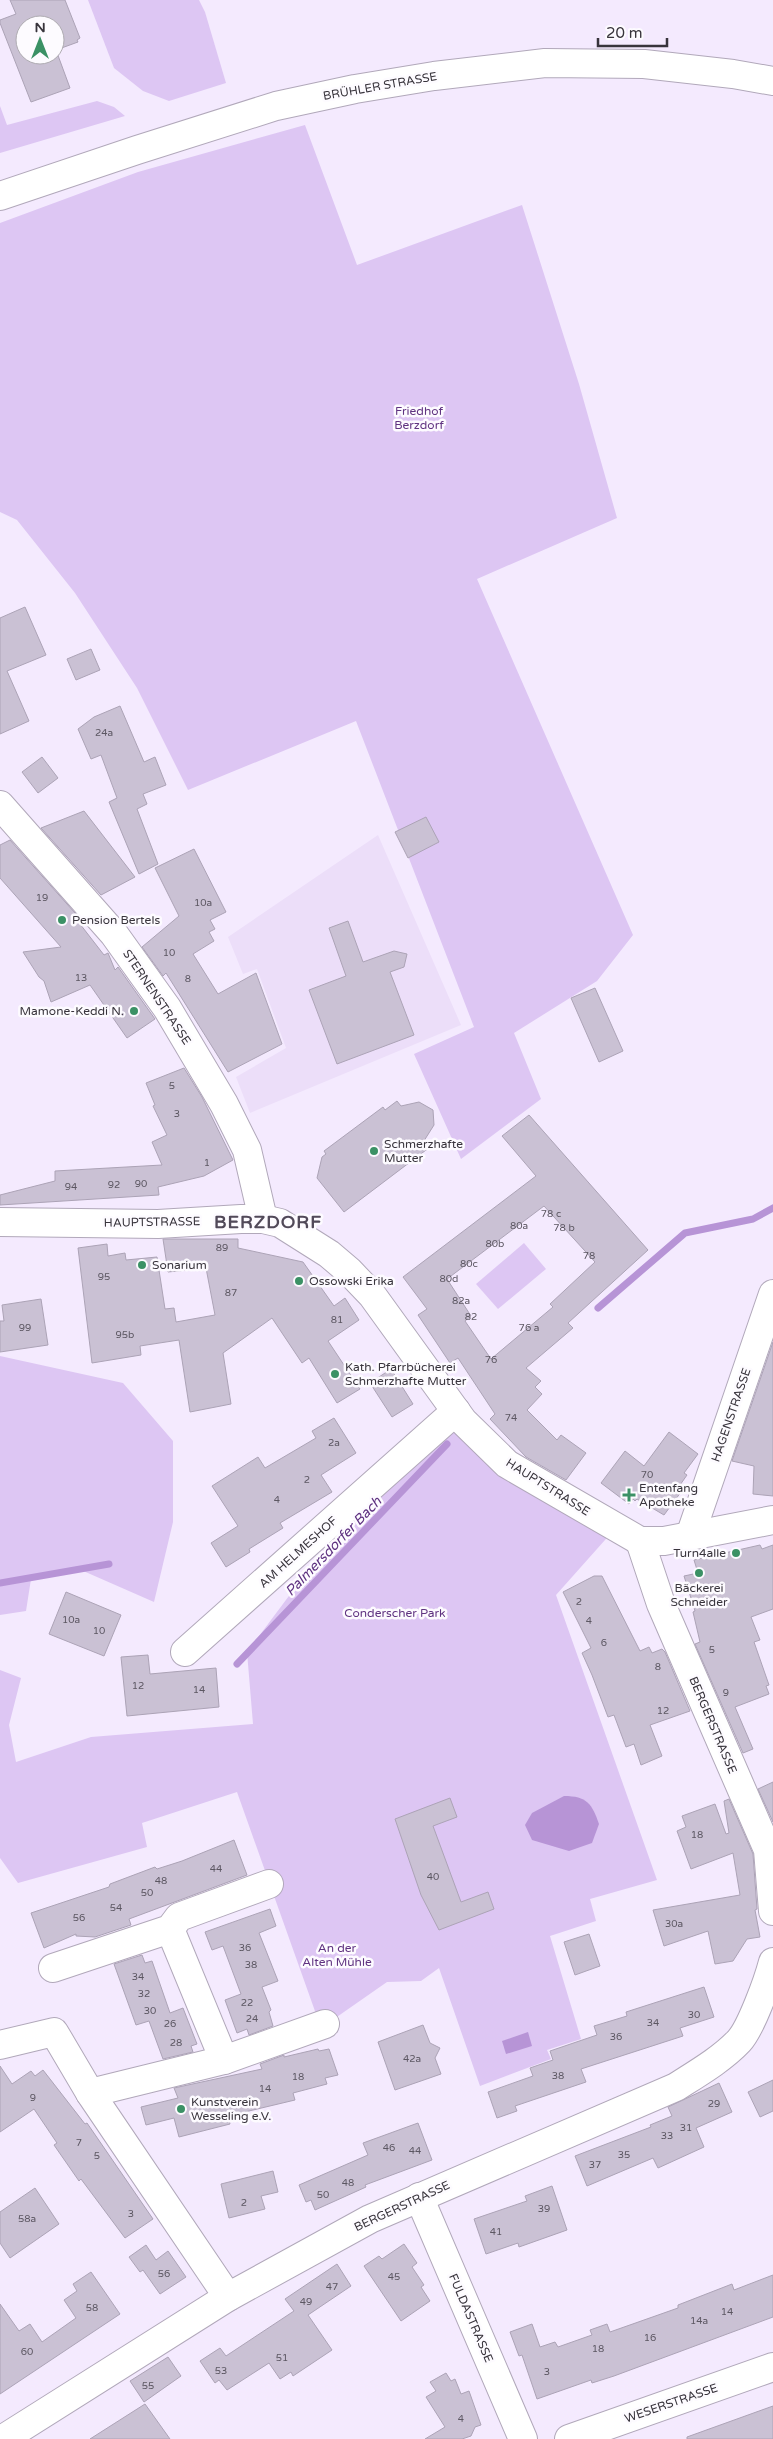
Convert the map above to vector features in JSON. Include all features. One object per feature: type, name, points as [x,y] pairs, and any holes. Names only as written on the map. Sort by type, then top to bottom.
[{"type":"street","name":"BRÜHLER STRASSE","points":[[0,196],[276,106],[356,89],[434,76],[545,63],[644,64],[733,74],[773,82]]},
{"type":"street","name":"STERNENSTRASSE","points":[[0,805],[114,934],[167,1008],[224,1104],[247,1150],[263,1219]]},
{"type":"street","name":"HAUPTSTRASSE","points":[[0,1222],[158,1224],[263,1219],[280,1223],[329,1254],[372,1295],[456,1411],[514,1469],[640,1541]]},
{"type":"street","name":"HAGENSTRASSE","points":[[690,1536],[773,1294]]},
{"type":"street","name":"AM HELMESHOF","points":[[185,1652],[456,1411]]},
{"type":"street","points":[[640,1541],[664,1541],[773,1520]]},
{"type":"street","name":"BERGERSTRASSE","points":[[640,1541],[661,1604],[770,1851],[773,1911]]},
{"type":"street","points":[[53,1968],[170,1929],[179,1917],[269,1884]]},
{"type":"street","points":[[170,1929],[224,2060]]},
{"type":"street","name":"BERGERSTRASSE","points":[[3,2439],[228,2297],[370,2219],[676,2087],[708,2066],[740,2040],[766,1988],[773,1962]]},
{"type":"street","points":[[90,2093],[224,2060],[325,2024]]},
{"type":"street","points":[[0,2044],[54,2032],[90,2093],[228,2297]]},
{"type":"street","name":"FULDASTRASSE","points":[[419,2197],[523,2439]]},
{"type":"street","name":"WESERSTRASSE","points":[[569,2439],[773,2367]]},
{"type":"shaded area","points":[[378,835],[461,1025],[250,1113],[236,1077],[286,1048],[257,969],[243,974],[228,937]]},
{"type":"shaded area","points":[[564,1796],[572,1796],[588,1802],[599,1824],[592,1843],[569,1851],[532,1840],[525,1825],[532,1813]]},
{"type":"shaded area","points":[[528,2032],[532,2046],[506,2054],[502,2041]]},
{"type":"green space","points":[[88,0],[199,0],[205,12],[226,83],[169,101],[143,91],[114,68]]},
{"type":"green space","points":[[97,101],[114,107],[125,116],[0,153],[0,106],[7,125]]},
{"type":"green space","name":"Friedhof Berzdorf","points":[[305,125],[357,265],[522,205],[579,384],[617,518],[477,579],[633,935],[597,981],[514,1033],[541,1099],[461,1159],[414,1054],[474,1027],[356,721],[188,790],[137,688],[75,593],[17,520],[0,512],[0,223],[138,172]]},
{"type":"green space","points":[[524,1243],[546,1269],[498,1309],[476,1284]]},
{"type":"green space","points":[[0,1356],[123,1383],[173,1441],[173,1522],[154,1602],[81,1570],[31,1579],[26,1611],[0,1615]]},
{"type":"green space","points":[[461,1423],[613,1531],[556,1595],[657,1880],[590,1899],[596,1921],[550,1936],[581,2039],[547,2050],[551,2059],[480,2086],[439,1968],[421,1981],[387,1982],[321,2028],[237,1792],[142,1823],[147,1847],[18,1883],[0,1858],[0,1670],[21,1678],[9,1725],[16,1762],[91,1737],[253,1724],[247,1652],[324,1549]]},
{"type":"building","points":[[10,0],[65,0],[80,38],[77,40],[78,42],[65,47],[65,15],[15,15],[15,61],[0,20],[16,14]]},
{"type":"building","points":[[16,65],[62,65],[70,88],[31,102]]},
{"type":"building","points":[[25,607],[46,655],[7,671],[29,721],[0,734],[0,618]]},
{"type":"building","points":[[91,649],[100,670],[76,680],[67,659]]},
{"type":"building","points":[[120,706],[144,762],[155,757],[166,785],[143,794],[147,804],[137,809],[158,864],[139,874],[109,802],[117,798],[101,755],[91,759],[78,729],[94,717]]},
{"type":"building","points":[[42,757],[58,778],[38,793],[22,772]]},
{"type":"building","points":[[84,811],[135,877],[101,895],[41,828]]},
{"type":"building","points":[[426,817],[439,842],[408,858],[395,832]]},
{"type":"building","points":[[10,840],[83,922],[80,924],[104,955],[108,953],[115,970],[118,967],[155,1019],[127,1038],[90,985],[51,1002],[44,981],[39,977],[23,952],[61,947],[0,878],[0,845]]},
{"type":"building","points":[[194,849],[226,912],[210,920],[215,929],[209,932],[214,941],[193,954],[218,994],[256,973],[282,1044],[228,1072],[166,973],[163,976],[142,947],[179,916],[155,868]]},
{"type":"building","points":[[348,921],[363,962],[394,951],[407,954],[404,967],[390,972],[414,1035],[337,1064],[309,990],[346,976],[329,928]]},
{"type":"building","points":[[595,988],[623,1051],[599,1062],[571,998]]},
{"type":"building","points":[[184,1068],[202,1097],[233,1160],[204,1176],[158,1187],[159,1195],[0,1205],[0,1195],[55,1181],[55,1171],[162,1165],[152,1142],[167,1135],[153,1106],[155,1105],[146,1083]]},
{"type":"building","name":"Schmerzhafte Mutter","points":[[397,1101],[401,1106],[419,1102],[433,1110],[434,1125],[422,1144],[434,1144],[344,1212],[317,1178],[322,1157],[326,1154],[324,1151],[383,1107],[385,1110]]},
{"type":"building","points":[[529,1115],[648,1250],[568,1323],[573,1328],[526,1368],[541,1381],[535,1387],[542,1394],[527,1410],[557,1440],[561,1435],[586,1453],[566,1480],[526,1457],[490,1419],[495,1414],[458,1358],[450,1363],[418,1315],[427,1309],[403,1277],[536,1176],[502,1136]],"holes":[[[544,1206],[595,1262],[550,1304],[553,1307],[491,1359],[465,1321],[471,1316],[447,1279]]]},
{"type":"building","points":[[163,1239],[238,1239],[238,1248],[303,1262],[334,1306],[345,1298],[359,1320],[328,1341],[360,1389],[337,1403],[309,1358],[302,1363],[272,1318],[223,1353],[231,1404],[190,1412],[179,1340],[140,1346],[141,1355],[92,1363],[78,1248],[107,1244],[108,1256],[125,1253],[126,1260],[157,1257],[165,1309],[174,1308],[176,1322],[215,1315],[206,1268],[168,1272]]},
{"type":"building","points":[[41,1299],[48,1345],[0,1352],[0,1321],[4,1321],[2,1305]]},
{"type":"building","points":[[773,1342],[773,1496],[753,1494],[754,1466],[732,1461]]},
{"type":"building","points":[[391,1369],[413,1404],[392,1417],[370,1383]]},
{"type":"building","points":[[334,1418],[356,1453],[321,1475],[332,1492],[280,1523],[283,1528],[249,1549],[250,1552],[226,1567],[211,1543],[238,1526],[212,1486],[258,1457],[265,1468],[316,1438],[312,1431]]},
{"type":"building","points":[[669,1432],[698,1454],[684,1473],[687,1475],[680,1485],[684,1488],[664,1515],[637,1499],[635,1501],[633,1499],[629,1504],[601,1483],[625,1451],[644,1466]]},
{"type":"building","points":[[760,1545],[762,1549],[773,1545],[773,1609],[751,1617],[760,1640],[754,1642],[769,1685],[766,1686],[769,1694],[735,1707],[753,1749],[743,1753],[695,1644],[700,1642],[693,1612],[695,1611],[684,1576],[698,1573],[694,1560]]},
{"type":"building","points":[[594,1576],[602,1576],[640,1651],[649,1647],[652,1653],[662,1649],[665,1652],[690,1711],[650,1725],[662,1756],[641,1765],[634,1744],[626,1747],[614,1715],[608,1717],[582,1653],[591,1648],[563,1592]]},
{"type":"building","points":[[66,1592],[121,1615],[104,1656],[49,1634]]},
{"type":"building","points":[[148,1655],[150,1674],[216,1668],[219,1707],[127,1716],[121,1657]]},
{"type":"building","points":[[773,1782],[773,1822],[758,1789]]},
{"type":"building","points":[[450,1798],[457,1817],[433,1826],[461,1902],[488,1892],[494,1909],[439,1930],[421,1895],[395,1819]]},
{"type":"building","points":[[729,1799],[753,1854],[757,1909],[755,1910],[760,1937],[747,1939],[733,1961],[715,1964],[708,1931],[664,1946],[653,1910],[740,1895],[733,1853],[691,1869],[677,1831],[686,1827],[682,1816],[715,1804],[726,1834],[729,1833],[724,1801]]},
{"type":"building","points":[[234,1840],[247,1875],[129,1919],[131,1925],[95,1937],[76,1936],[76,1934],[44,1948],[31,1913],[109,1887],[110,1884],[155,1867],[157,1869],[182,1861]]},
{"type":"building","points":[[270,1909],[276,1926],[259,1933],[278,1981],[262,1987],[271,2010],[269,2012],[273,2026],[249,2035],[247,2029],[237,2033],[225,2000],[241,1994],[223,1946],[212,1950],[205,1932]]},
{"type":"building","points":[[589,1934],[600,1966],[575,1975],[564,1942]]},
{"type":"building","points":[[142,1955],[145,1963],[152,1961],[170,2013],[183,2008],[197,2044],[191,2046],[193,2052],[163,2059],[149,2021],[136,2025],[114,1964]]},
{"type":"building","points":[[704,1987],[714,2017],[680,2028],[683,2036],[581,2069],[586,2082],[515,2106],[517,2111],[497,2118],[488,2092],[533,2076],[530,2068],[553,2060],[550,2051],[597,2035],[594,2026],[627,2016],[626,2012]]},
{"type":"building","points":[[423,2025],[430,2043],[440,2048],[435,2058],[441,2074],[395,2090],[378,2042]]},
{"type":"building","points":[[318,2049],[319,2051],[329,2049],[338,2075],[325,2078],[327,2084],[293,2093],[295,2100],[228,2116],[230,2124],[179,2137],[174,2118],[146,2125],[141,2107],[178,2098],[174,2088],[262,2069],[260,2064],[284,2055],[284,2057]]},
{"type":"building","points":[[0,2066],[12,2084],[31,2071],[35,2076],[43,2070],[85,2124],[87,2123],[153,2219],[125,2238],[81,2179],[79,2181],[54,2145],[57,2143],[34,2109],[0,2132]]},
{"type":"building","points":[[773,2080],[773,2111],[760,2117],[748,2092]]},
{"type":"building","points":[[719,2083],[732,2112],[696,2128],[704,2147],[658,2168],[653,2158],[587,2186],[575,2156],[651,2127],[650,2125],[672,2116],[668,2107]]},
{"type":"building","points":[[418,2123],[432,2160],[365,2185],[366,2187],[315,2210],[311,2200],[306,2202],[299,2185],[368,2155],[363,2143]]},
{"type":"building","points":[[273,2171],[278,2192],[261,2196],[265,2209],[229,2218],[221,2184]]},
{"type":"building","points":[[552,2186],[567,2230],[519,2247],[518,2243],[486,2254],[474,2219],[527,2201],[525,2196]]},
{"type":"building","points":[[35,2188],[59,2224],[10,2258],[0,2243],[0,2212]]},
{"type":"building","points":[[404,2244],[417,2263],[412,2267],[424,2285],[421,2287],[430,2301],[401,2321],[364,2266],[379,2256],[382,2259]]},
{"type":"building","points":[[146,2245],[156,2260],[168,2251],[186,2277],[160,2294],[143,2270],[140,2272],[129,2257]]},
{"type":"building","points":[[337,2264],[351,2286],[308,2315],[332,2350],[293,2376],[291,2372],[280,2379],[269,2363],[227,2390],[219,2380],[215,2383],[200,2361],[220,2348],[226,2356],[294,2311],[285,2299]]},
{"type":"building","points":[[91,2272],[120,2314],[0,2394],[0,2304],[19,2331],[30,2324],[42,2342],[76,2318],[64,2300],[77,2291],[73,2284]]},
{"type":"building","points":[[773,2275],[773,2317],[614,2376],[592,2383],[591,2380],[537,2399],[522,2355],[519,2356],[510,2332],[532,2324],[540,2347],[555,2342],[558,2347],[592,2335],[590,2330],[607,2324],[610,2332],[678,2308],[678,2305],[732,2284],[734,2290]]},
{"type":"building","points":[[168,2357],[181,2376],[144,2402],[130,2381]]},
{"type":"building","points":[[446,2373],[451,2381],[455,2379],[461,2394],[469,2391],[481,2425],[475,2427],[471,2436],[462,2439],[425,2439],[445,2427],[426,2397],[436,2391],[430,2382]]},
{"type":"building","points":[[145,2404],[170,2439],[90,2439]]},
{"type":"building","points":[[773,2406],[773,2439],[687,2439],[687,2437]]},
{"type":"waterway","name":"Palmersdorfer Bach","points":[[598,1308],[685,1233],[753,1219],[773,1208]]},
{"type":"waterway","name":"Palmersdorfer Bach","points":[[237,1664],[447,1444]]},
{"type":"waterway","name":"Palmersdorfer Bach","points":[[0,1583],[109,1564]]},
{"type":"place","name":"Pension Bertels","points":[[62,920]]},
{"type":"place","name":"Mamone-Keddi N.","points":[[134,1011]]},
{"type":"place","name":"Schmerzhafte Mutter","points":[[374,1151]]},
{"type":"place","name":"Sonarium","points":[[142,1265]]},
{"type":"place","name":"Ossowski Erika","points":[[299,1281]]},
{"type":"place","name":"Kath. Pfarrbücherei Schmerzhafte Mutter","points":[[335,1374]]},
{"type":"place","name":"Entenfang Apotheke","points":[[629,1495]]},
{"type":"place","name":"Turn4alle","points":[[736,1553]]},
{"type":"place","name":"Bäckerei Schneider","points":[[699,1573]]},
{"type":"place","name":"Kunstverein Wesseling e.V.","points":[[181,2109]]},
{"type":"district","name":"BERZDORF","points":[[268,1222]]},
{"type":"park label","name":"Conderscher Park","points":[[395,1613]]},
{"type":"park label","name":"An der Alten Mühle","points":[[337,1955]]}]
